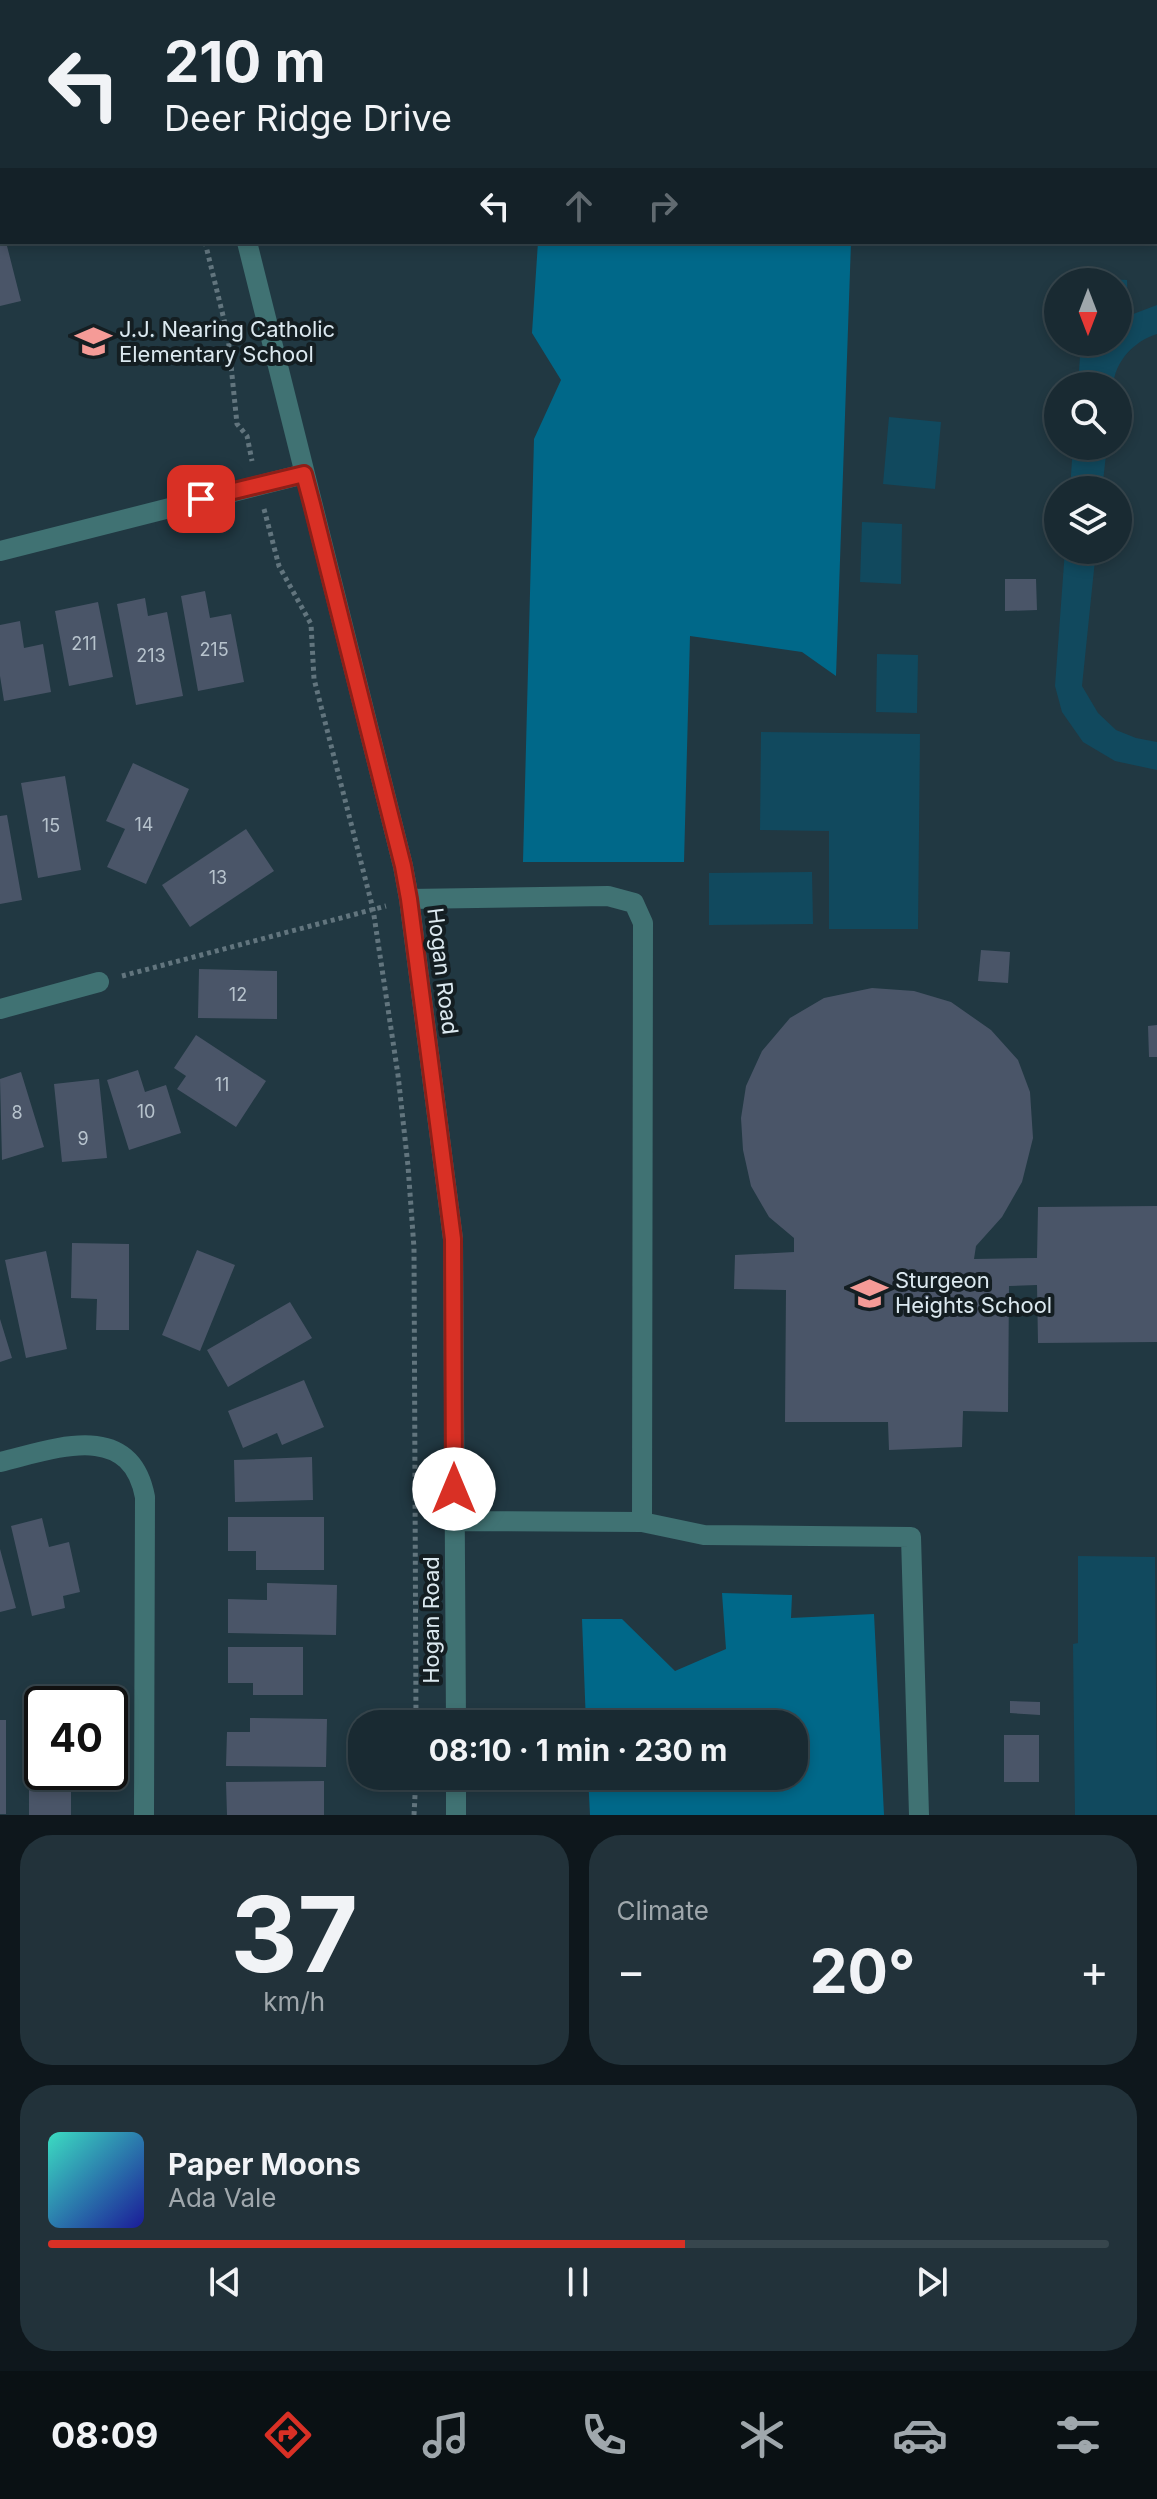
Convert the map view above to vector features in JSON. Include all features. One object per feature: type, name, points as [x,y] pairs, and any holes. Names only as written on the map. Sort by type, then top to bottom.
[{"type":"street","name":"Hogan Road","points":[[247,244],[403,866],[400,902],[453,1239],[456,1710]]},
{"type":"street","points":[[0,551],[304,474]]},
{"type":"street","points":[[400,902],[608,896],[634,903],[643,923],[642,1522]]},
{"type":"street","points":[[0,1009],[99,982]]},
{"type":"street","points":[[0,1462],[57,1448],[91,1446],[125,1456],[136,1468],[145,1497],[144,1815]]},
{"type":"street","points":[[454,1521],[642,1522],[704,1535],[911,1537],[919,1815]]},
{"type":"street","points":[[456,1790],[456,1815]]},
{"type":"path","points":[[205,244],[228,336],[237,424],[247,436]]},
{"type":"path","points":[[270,530],[279,566],[311,624],[314,679],[373,909],[398,1075],[414,1248],[416,1710]]},
{"type":"path","points":[[99,982],[400,902]]},
{"type":"path","points":[[414,1815],[415,1790]]},
{"type":"shaded area","points":[[538,244],[851,244],[836,676],[802,652],[690,636],[684,862],[523,862],[534,439],[561,380],[532,333]]},
{"type":"shaded area","points":[[1157,305],[1157,334],[1133,347],[1132,314]]},
{"type":"shaded area","points":[[1080,356],[1125,356],[1116,372],[1079,372]]},
{"type":"shaded area","points":[[889,417],[941,422],[935,489],[883,484]]},
{"type":"shaded area","points":[[1072,460],[1105,460],[1104,476],[1071,476]]},
{"type":"shaded area","points":[[862,522],[902,524],[901,584],[860,582]]},
{"type":"shaded area","points":[[1064,564],[1095,564],[1082,686],[1098,713],[1116,730],[1157,742],[1157,770],[1115,761],[1083,742],[1062,712],[1055,686]]},
{"type":"shaded area","points":[[877,654],[918,655],[917,713],[876,712]]},
{"type":"shaded area","points":[[761,732],[920,734],[918,929],[829,929],[829,831],[760,830]]},
{"type":"shaded area","points":[[812,872],[813,924],[709,925],[709,873]]},
{"type":"shaded area","points":[[1078,1556],[1155,1557],[1157,1815],[1075,1815],[1073,1644],[1078,1643]]},
{"type":"shaded area","points":[[722,1593],[792,1595],[791,1618],[874,1614],[884,1815],[590,1815],[589,1790],[808,1790],[808,1710],[585,1710],[582,1619],[622,1619],[675,1671],[726,1649]]},
{"type":"building","points":[[0,244],[7,244],[21,301],[0,306]]},
{"type":"building","points":[[1005,579],[1036,579],[1037,610],[1005,611]]},
{"type":"building","points":[[205,591],[210,618],[231,614],[244,682],[198,691],[181,596]]},
{"type":"building","points":[[145,598],[148,616],[167,612],[183,696],[136,705],[117,604]]},
{"type":"building","points":[[98,602],[113,677],[69,686],[55,611]]},
{"type":"building","points":[[20,621],[24,648],[43,644],[51,692],[4,701],[0,676],[0,625]]},
{"type":"building","points":[[133,763],[189,789],[146,884],[107,867],[125,829],[106,821]]},
{"type":"building","points":[[65,776],[81,870],[38,878],[21,783]]},
{"type":"building","points":[[7,815],[22,900],[0,904],[0,816]]},
{"type":"building","points":[[246,829],[274,871],[190,927],[162,885]]},
{"type":"building","points":[[981,950],[1010,952],[1008,983],[978,981]]},
{"type":"building","points":[[199,969],[277,971],[277,1019],[198,1018]]},
{"type":"building","points":[[872,988],[914,991],[951,1002],[991,1030],[1018,1060],[1030,1092],[1033,1138],[1022,1182],[1002,1217],[976,1246],[974,1259],[1037,1258],[1038,1207],[1157,1206],[1157,1342],[1038,1343],[1037,1285],[1009,1286],[1008,1412],[963,1411],[962,1447],[889,1450],[888,1422],[785,1422],[786,1290],[734,1289],[735,1255],[794,1252],[794,1238],[769,1217],[751,1186],[743,1150],[741,1118],[746,1086],[762,1051],[790,1018],[824,998]]},
{"type":"building","points":[[1157,1025],[1157,1057],[1149,1057],[1148,1026]]},
{"type":"building","points":[[196,1035],[266,1081],[236,1127],[177,1089],[186,1076],[174,1068]]},
{"type":"building","points":[[138,1070],[145,1092],[166,1085],[181,1133],[129,1150],[107,1080]]},
{"type":"building","points":[[21,1072],[44,1147],[2,1160],[0,1079]]},
{"type":"building","points":[[99,1079],[107,1158],[62,1162],[54,1084]]},
{"type":"building","points":[[72,1243],[129,1244],[129,1330],[96,1330],[97,1299],[71,1298]]},
{"type":"building","points":[[197,1250],[235,1265],[200,1351],[162,1335]]},
{"type":"building","points":[[46,1251],[67,1349],[26,1358],[5,1260]]},
{"type":"building","points":[[290,1302],[312,1338],[228,1387],[207,1350]]},
{"type":"building","points":[[0,1319],[12,1358],[0,1362]]},
{"type":"building","points":[[304,1380],[324,1427],[282,1445],[277,1433],[243,1448],[228,1411]]},
{"type":"building","points":[[312,1457],[313,1500],[235,1502],[234,1460]]},
{"type":"building","points":[[228,1517],[324,1517],[324,1570],[256,1570],[256,1551],[228,1551]]},
{"type":"building","points":[[42,1518],[49,1547],[69,1542],[80,1592],[63,1596],[65,1608],[32,1616],[11,1526]]},
{"type":"building","points":[[0,1549],[16,1608],[0,1612]]},
{"type":"building","points":[[267,1583],[337,1585],[336,1635],[228,1633],[228,1599],[267,1600]]},
{"type":"building","points":[[228,1647],[303,1647],[303,1695],[253,1695],[253,1683],[228,1683]]},
{"type":"building","points":[[1010,1701],[1040,1702],[1040,1715],[1010,1713]]},
{"type":"building","points":[[250,1718],[327,1719],[326,1767],[226,1766],[227,1732],[250,1732]]},
{"type":"building","points":[[0,1720],[6,1720],[6,1814],[0,1814]]},
{"type":"building","points":[[1004,1735],[1039,1735],[1039,1782],[1004,1782]]},
{"type":"building","points":[[324,1781],[324,1815],[227,1815],[226,1782]]},
{"type":"building","points":[[29,1790],[71,1790],[71,1815],[29,1815]]},
{"type":"place","name":"J.J. Nearing Catholic Elementary School","points":[[93,342]]},
{"type":"place","name":"Sturgeon Heights School","points":[[869,1293]]},
{"type":"route","points":[[201,499],[304,474],[312,504],[409,899],[453,1239],[454,1489]]}]
